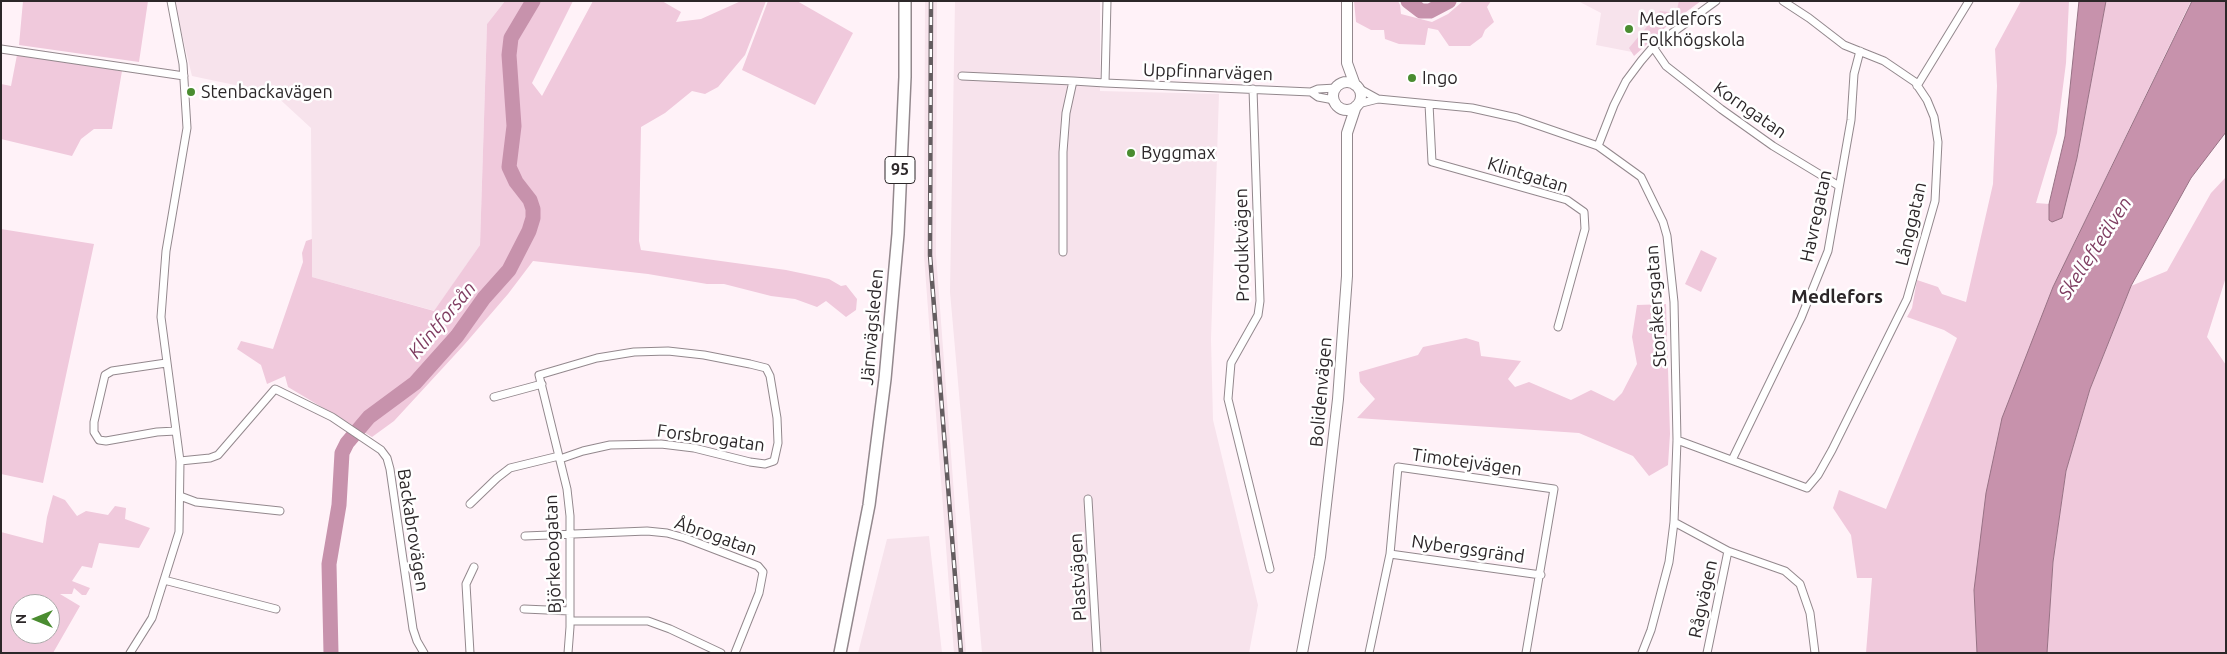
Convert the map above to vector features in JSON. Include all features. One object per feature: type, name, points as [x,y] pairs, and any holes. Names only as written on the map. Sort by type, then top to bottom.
[{"type":"main road","name":"Järnvägsleden","points":[[840,653],[869,505],[885,379],[898,234],[905,1]]},
{"type":"main road","name":"Bolidenvägen","points":[[1302,653],[1320,557],[1338,399],[1347,276],[1347,133],[1360,97],[1347,63],[1347,1]]},
{"type":"main road","name":"Bolidenvägen","points":[[1347,63],[1333,94],[1347,133]]},
{"type":"main road","points":[[1336,87],[1346,82],[1357,86]]},
{"type":"main road","points":[[1336,104],[1349,110],[1357,105]]},
{"type":"street","points":[[130,653],[152,618],[179,532],[180,461],[161,317],[161,296],[166,251],[187,128],[184,76],[171,1]]},
{"type":"street","points":[[1105,84],[1107,1]]},
{"type":"street","points":[[1598,146],[1614,105],[1626,81],[1653,47],[1716,1]]},
{"type":"street","name":"Långgatan","points":[[1677,440],[1807,488],[1818,475],[1832,450],[1907,300],[1935,201],[1938,142],[1934,117],[1927,100],[1917,86],[1884,60],[1844,45],[1783,1]]},
{"type":"street","points":[[1917,86],[1969,1]]},
{"type":"street","name":"Korngatan","points":[[1653,47],[1666,66],[1721,109],[1773,146],[1839,186]]},
{"type":"street","points":[[1,49],[184,76]]},
{"type":"street","name":"Havregatan","points":[[1732,460],[1801,318],[1818,280],[1828,250],[1851,120],[1854,74],[1860,51]]},
{"type":"street","name":"Uppfinnarvägen","points":[[962,76],[1311,92],[1318,89],[1336,87]]},
{"type":"street","points":[[1063,252],[1063,152],[1066,114],[1073,82]]},
{"type":"street","name":"Storåkersgatan","points":[[1357,86],[1378,99]]},
{"type":"street","name":"Produktvägen","points":[[1253,89],[1260,300],[1258,315],[1231,363],[1228,400],[1270,569]]},
{"type":"street","name":"Uppfinnarvägen","points":[[1311,92],[1336,104]]},
{"type":"street","name":"Storåkersgatan","points":[[1357,105],[1378,99],[1472,108],[1517,118],[1598,146],[1641,177],[1663,222],[1667,236],[1674,302],[1677,440],[1674,522],[1669,562],[1651,630],[1642,653]]},
{"type":"street","name":"Klintgatan","points":[[1428,104],[1432,162],[1567,200],[1584,212],[1585,229],[1558,327]]},
{"type":"street","name":"Forsbrogatan","points":[[539,375],[597,358],[634,352],[668,351],[750,364],[766,368],[770,376],[777,418],[778,443],[774,461],[765,464],[750,462],[694,448],[660,444],[610,445],[559,457]]},
{"type":"street","points":[[166,362],[112,370],[105,375],[94,422],[94,432],[100,440],[106,441],[157,432],[176,431]]},
{"type":"street","name":"Björkebogatan","points":[[539,375],[567,489],[570,534],[568,653]]},
{"type":"street","points":[[494,397],[542,384]]},
{"type":"street","name":"Backabrovägen","points":[[180,461],[210,458],[218,455],[274,390],[332,418],[381,450],[387,458],[413,629],[424,653]]},
{"type":"street","points":[[470,504],[510,468],[559,457]]},
{"type":"street","name":"Timotejvägen","points":[[1369,653],[1390,554],[1398,467],[1554,489],[1541,575],[1526,653]]},
{"type":"street","points":[[180,496],[196,502],[280,511]]},
{"type":"street","name":"Plastvägen","points":[[1088,499],[1097,653]]},
{"type":"street","name":"Rågvägen","points":[[1674,522],[1728,551],[1785,571],[1800,584],[1810,613],[1814,653]]},
{"type":"street","name":"Åbrogatan","points":[[570,534],[647,531],[667,533],[758,566],[763,572],[759,593],[734,653]]},
{"type":"street","points":[[525,536],[570,534]]},
{"type":"street","name":"Rågvägen","points":[[1707,653],[1728,551]]},
{"type":"street","name":"Nybergsgränd","points":[[1390,554],[1541,575]]},
{"type":"street","points":[[470,653],[466,584],[474,566]]},
{"type":"street","points":[[164,580],[276,609]]},
{"type":"street","points":[[524,609],[570,611]]},
{"type":"street","points":[[570,621],[648,622],[670,629],[721,653]]},
{"type":"shaded area","points":[[23,1],[148,1],[139,62],[19,45]]},
{"type":"shaded area","points":[[174,1],[505,1],[487,24],[480,245],[435,311],[312,277],[311,128],[273,93],[192,76]]},
{"type":"shaded area","points":[[505,1],[573,1],[532,83],[542,96],[593,1],[662,1],[681,12],[676,22],[701,19],[741,1],[766,1],[745,55],[718,87],[705,94],[692,91],[665,113],[641,127],[639,241],[641,250],[786,270],[829,279],[841,286],[846,285],[857,299],[856,310],[846,317],[826,301],[817,307],[795,299],[771,296],[724,284],[707,284],[648,274],[533,261],[508,294],[464,345],[394,421],[372,437],[288,387],[285,376],[267,384],[261,365],[237,349],[241,341],[273,349],[303,262],[302,253],[306,241],[312,239],[312,277],[434,311],[480,245],[487,24]]},
{"type":"shaded area","points":[[768,1],[797,1],[853,33],[815,105],[742,70]]},
{"type":"shaded area","points":[[925,1],[937,1],[936,255],[966,653],[954,653],[924,256]]},
{"type":"shaded area","points":[[955,1],[1100,1],[1100,91],[1219,94],[1211,339],[1213,420],[1258,605],[1249,653],[982,653],[950,292]]},
{"type":"shaded area","points":[[1354,1],[1398,1],[1401,14],[1432,22],[1448,14],[1463,1],[1491,1],[1487,7],[1494,22],[1485,30],[1482,37],[1470,46],[1449,46],[1438,30],[1428,28],[1425,45],[1399,44],[1385,39],[1384,30],[1371,30],[1356,22]]},
{"type":"shaded area","name":"Medlefors Folkhögskola","points":[[1578,1],[1695,1],[1632,52],[1596,45],[1601,13]]},
{"type":"shaded area","points":[[1679,1],[1701,1],[1667,26],[1634,56],[1629,48],[1660,11],[1676,13]]},
{"type":"shaded area","points":[[2021,1],[2069,1],[2066,63],[2057,133],[2036,203],[2049,204],[2049,220],[2077,158],[2106,1],[2191,1],[2053,287],[2031,348],[1974,590],[1977,653],[1866,653],[1872,578],[1857,578],[1851,535],[1833,508],[1839,490],[1886,509],[1957,338],[1944,330],[1907,317],[1912,308],[1917,280],[1938,287],[1942,294],[1966,302],[1993,184],[1997,86],[1995,49]]},
{"type":"shaded area","points":[[17,55],[122,71],[112,129],[94,129],[81,139],[72,156],[1,139],[1,84],[11,86]]},
{"type":"shaded area","points":[[2226,177],[2226,277],[2207,337],[2226,365],[2226,653],[2047,653],[2053,562],[2066,471],[2090,389],[2131,286],[2167,271],[2211,193]]},
{"type":"shaded area","points":[[1,229],[94,244],[43,483],[1,474]]},
{"type":"shaded area","points":[[1701,250],[1717,258],[1701,292],[1685,284]]},
{"type":"shaded area","points":[[1666,304],[1670,434],[1668,465],[1649,476],[1633,456],[1579,433],[1357,418],[1375,399],[1360,382],[1359,372],[1418,355],[1423,347],[1466,338],[1479,342],[1481,356],[1521,361],[1508,379],[1515,387],[1529,382],[1571,400],[1591,390],[1614,401],[1622,393],[1637,364],[1632,337],[1637,305]]},
{"type":"shaded area","points":[[53,495],[65,500],[77,516],[86,511],[108,515],[115,506],[126,508],[125,519],[150,528],[139,548],[99,543],[92,568],[82,566],[72,581],[90,588],[86,595],[82,595],[74,588],[72,594],[10,594],[10,644],[58,644],[53,653],[1,653],[1,532],[43,543]]},
{"type":"shaded area","points":[[929,536],[942,653],[858,653],[887,539]]},
{"type":"shaded area","points":[[60,594],[80,606],[60,641]]},
{"type":"water","points":[[2079,1],[2106,1],[2077,158],[2062,218],[2052,222],[2049,220],[2049,204],[2065,136]]},
{"type":"water","name":"Skellefteälven","points":[[2192,1],[2226,1],[2226,132],[2191,178],[2131,286],[2090,389],[2066,471],[2053,562],[2047,653],[1977,653],[1974,590],[1986,493],[2002,418],[2053,287]]},
{"type":"waterway","name":"Klintforsån","points":[[331,653],[329,564],[339,505],[342,453],[347,443],[369,417],[415,383],[457,336],[484,298],[509,270],[529,231],[533,218],[533,209],[530,200],[516,182],[509,167],[514,126],[509,55],[511,38],[533,1]]},
{"type":"waterway","name":"Klintforsån","points":[[1408,1],[1421,11],[1430,11],[1449,1]]},
{"type":"railway","points":[[931,1],[930,255],[961,653]]},
{"type":"place","name":"Medlefors Folkhögskola","points":[[1629,29]]},
{"type":"place","name":"Ingo","points":[[1412,78]]},
{"type":"place","name":"Stenbackavägen","points":[[191,92]]},
{"type":"place","name":"Byggmax","points":[[1131,153]]},
{"type":"district","name":"Medlefors","points":[[1837,297]]}]
